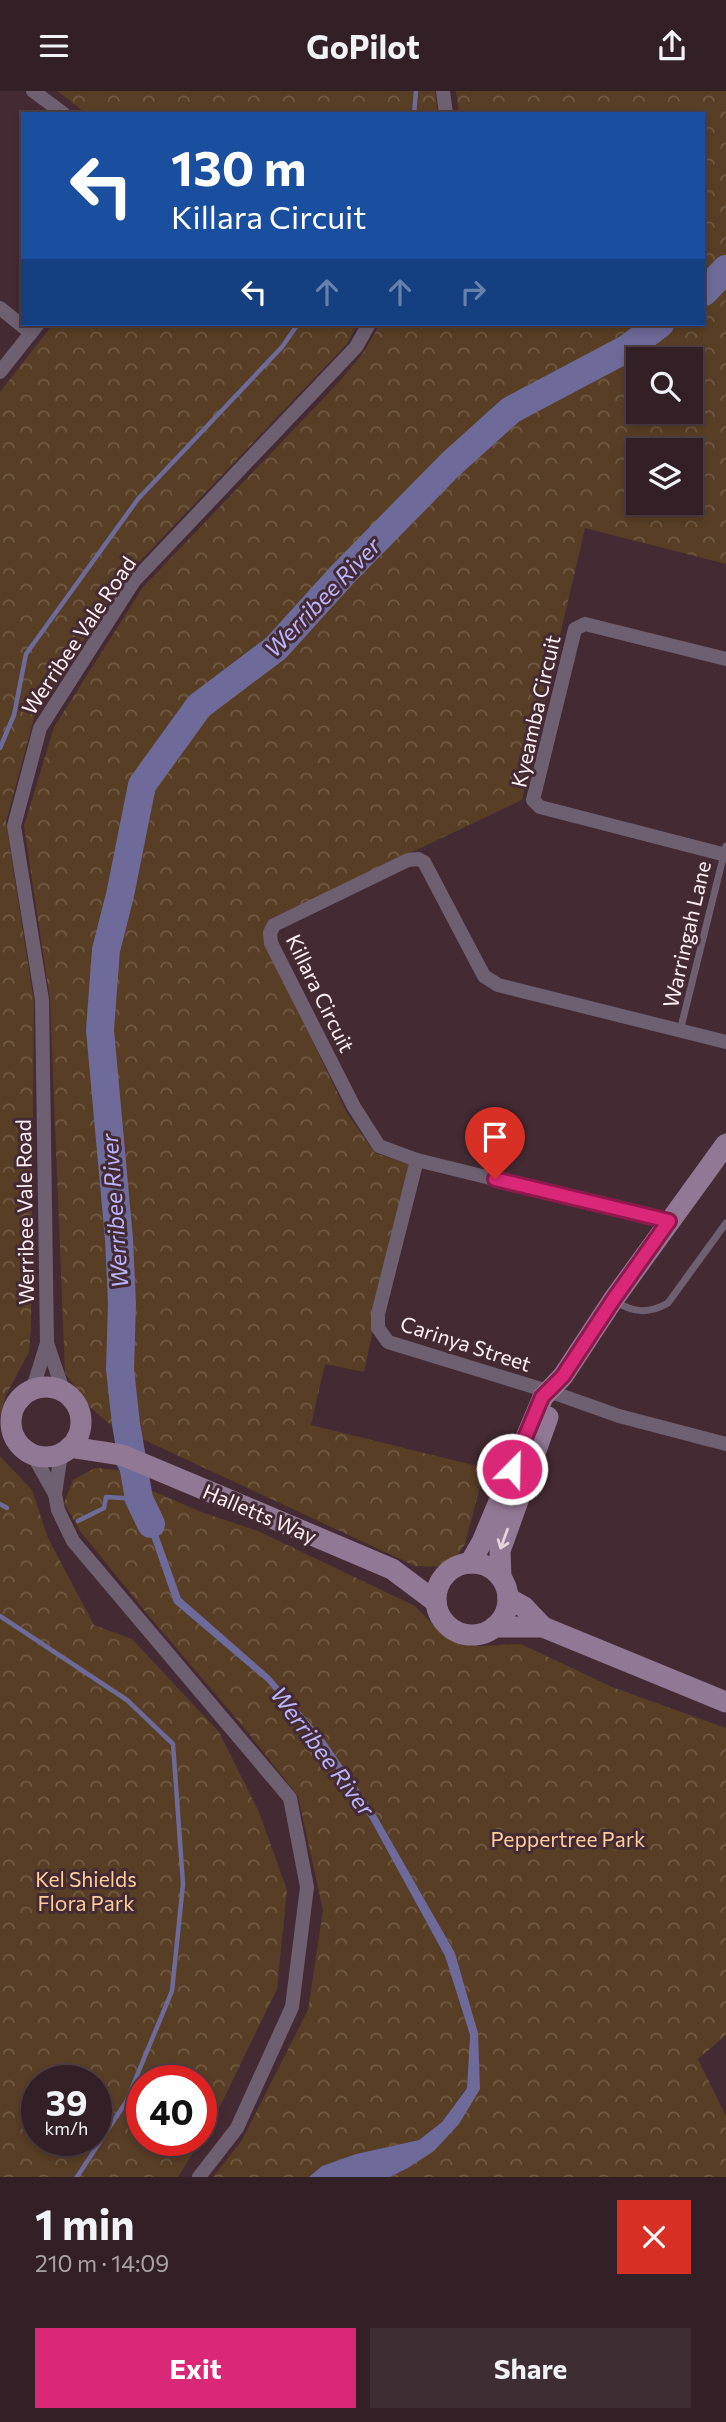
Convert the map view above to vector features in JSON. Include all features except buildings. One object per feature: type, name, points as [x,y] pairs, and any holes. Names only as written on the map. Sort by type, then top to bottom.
[{"type":"street","points":[[33,91],[61,112]]},
{"type":"street","points":[[443,91],[446,112]]},
{"type":"street","points":[[0,308],[21,321]]},
{"type":"street","name":"Werribee Vale Road","points":[[64,1393],[47,1343],[42,1000],[14,826],[40,728],[134,581],[355,347],[368,326]]},
{"type":"street","points":[[0,372],[35,329]]},
{"type":"street","name":"Kyeamba Circuit","points":[[725,851],[540,807],[533,800],[576,629],[585,624],[726,659]]},
{"type":"street","name":"Killara Circuit","points":[[669,1221],[417,1160],[379,1146],[354,1107],[271,943],[270,933],[274,925],[408,860],[418,859],[424,862],[484,976],[499,985],[726,1042]]},
{"type":"street","points":[[494,1627],[506,1609],[508,1598],[501,1577],[500,1551],[555,1388],[613,1300],[726,1144]]},
{"type":"street","name":"Carinya Street","points":[[417,1160],[378,1314],[378,1328],[383,1337],[388,1342],[555,1388]]},
{"type":"street","name":"Werribee Vale Road","points":[[17,1396],[47,1343]]},
{"type":"street","points":[[55,1494],[65,1450],[80,1428],[81,1417],[78,1408],[64,1393],[54,1388],[43,1388],[17,1396],[15,1408],[6,1425],[19,1444],[33,1455],[55,1494],[58,1510],[73,1541],[290,1798],[307,1887],[292,2007],[237,2128],[199,2177]]},
{"type":"street","points":[[555,1388],[620,1416],[726,1444]]},
{"type":"street","points":[[470,1563],[482,1542],[542,1397],[555,1388]]},
{"type":"street","name":"Halletts Way","points":[[81,1417],[92,1432],[122,1455],[399,1573]]},
{"type":"street","points":[[33,1455],[52,1457],[65,1450]]},
{"type":"street","name":"Halletts Way","points":[[65,1450],[122,1455]]},
{"type":"street","points":[[399,1573],[449,1570],[470,1563],[482,1564],[501,1577]]},
{"type":"street","points":[[449,1570],[441,1579],[436,1602],[444,1622],[463,1634],[473,1635],[494,1627],[543,1627],[726,1702]]},
{"type":"street","points":[[399,1573],[436,1602]]},
{"type":"street","points":[[508,1598],[524,1607],[543,1627]]},
{"type":"lane","name":"Warringah Lane","points":[[681,1031],[725,851]]},
{"type":"lane","points":[[613,1300],[628,1310],[657,1310],[668,1304],[726,1223]]},
{"type":"green space","points":[[57,91],[435,91],[438,112],[84,112]]},
{"type":"green space","points":[[456,91],[726,91],[726,564],[585,528],[522,800],[270,919],[264,940],[347,1113],[375,1153],[409,1164],[364,1372],[325,1364],[311,1425],[485,1468],[465,1544],[445,1567],[415,1566],[108,1423],[90,1407],[65,1373],[50,1000],[24,826],[54,727],[143,587],[339,382],[363,353],[379,326],[705,326],[705,112],[459,112]]},
{"type":"green space","points":[[51,326],[357,326],[346,345],[124,578],[34,718],[6,822],[34,1002],[31,1327],[29,1352],[6,1395],[0,1416],[0,392]]},
{"type":"green space","name":"Kel Shields Flora Park","points":[[0,1456],[32,1490],[48,1538],[94,1625],[132,1639],[219,1732],[259,1812],[287,1890],[277,1989],[217,2113],[217,2065],[126,2065],[126,2156],[191,2156],[178,2177],[0,2177]]},
{"type":"green space","points":[[95,1468],[119,1470],[145,1519],[174,1603],[267,1682],[319,1744],[370,1819],[445,1956],[470,2035],[467,2087],[442,2122],[419,2140],[356,2154],[322,2166],[309,2177],[213,2177],[242,2140],[308,2010],[323,1910],[298,1796],[80,1531],[64,1503],[73,1480]]},
{"type":"green space","name":"Peppertree Park","points":[[134,1483],[204,1513],[258,1531],[415,1606],[443,1635],[478,1646],[521,1644],[612,1687],[726,1728],[726,2035],[698,2059],[726,2116],[726,2177],[390,2177],[408,2168],[459,2124],[478,2033],[455,1953],[374,1811],[324,1739],[270,1676],[181,1598],[152,1517]]},
{"type":"shaded area","points":[[121,1458],[152,1517],[181,1598],[270,1676],[324,1739],[374,1811],[455,1953],[478,2033],[480,2089],[459,2124],[434,2151],[390,2177],[309,2177],[322,2166],[356,2154],[419,2140],[442,2122],[467,2088],[470,2035],[445,1956],[370,1819],[319,1744],[267,1682],[174,1603],[145,1519],[114,1460]]},
{"type":"waterway","points":[[414,112],[416,91]]},
{"type":"waterway","name":"Werribee River","points":[[705,291],[726,269]]},
{"type":"waterway","points":[[0,748],[14,715],[26,654],[138,499],[282,347],[297,326]]},
{"type":"waterway","name":"Werribee River","points":[[151,1524],[139,1499],[120,1369],[122,1304],[119,1239],[100,1030],[106,950],[142,785],[199,706],[276,648],[342,575],[451,464],[511,410],[628,348],[657,326]]},
{"type":"waterway","points":[[78,1521],[104,1508],[106,1497],[138,1499]]},
{"type":"waterway","points":[[0,1504],[7,1508]]},
{"type":"waterway","points":[[0,1616],[127,1700],[173,1744],[183,1884],[172,1991],[126,2102],[77,2177]]},
{"type":"route","points":[[495,1179],[669,1221],[563,1376],[542,1397],[512,1469]]}]
